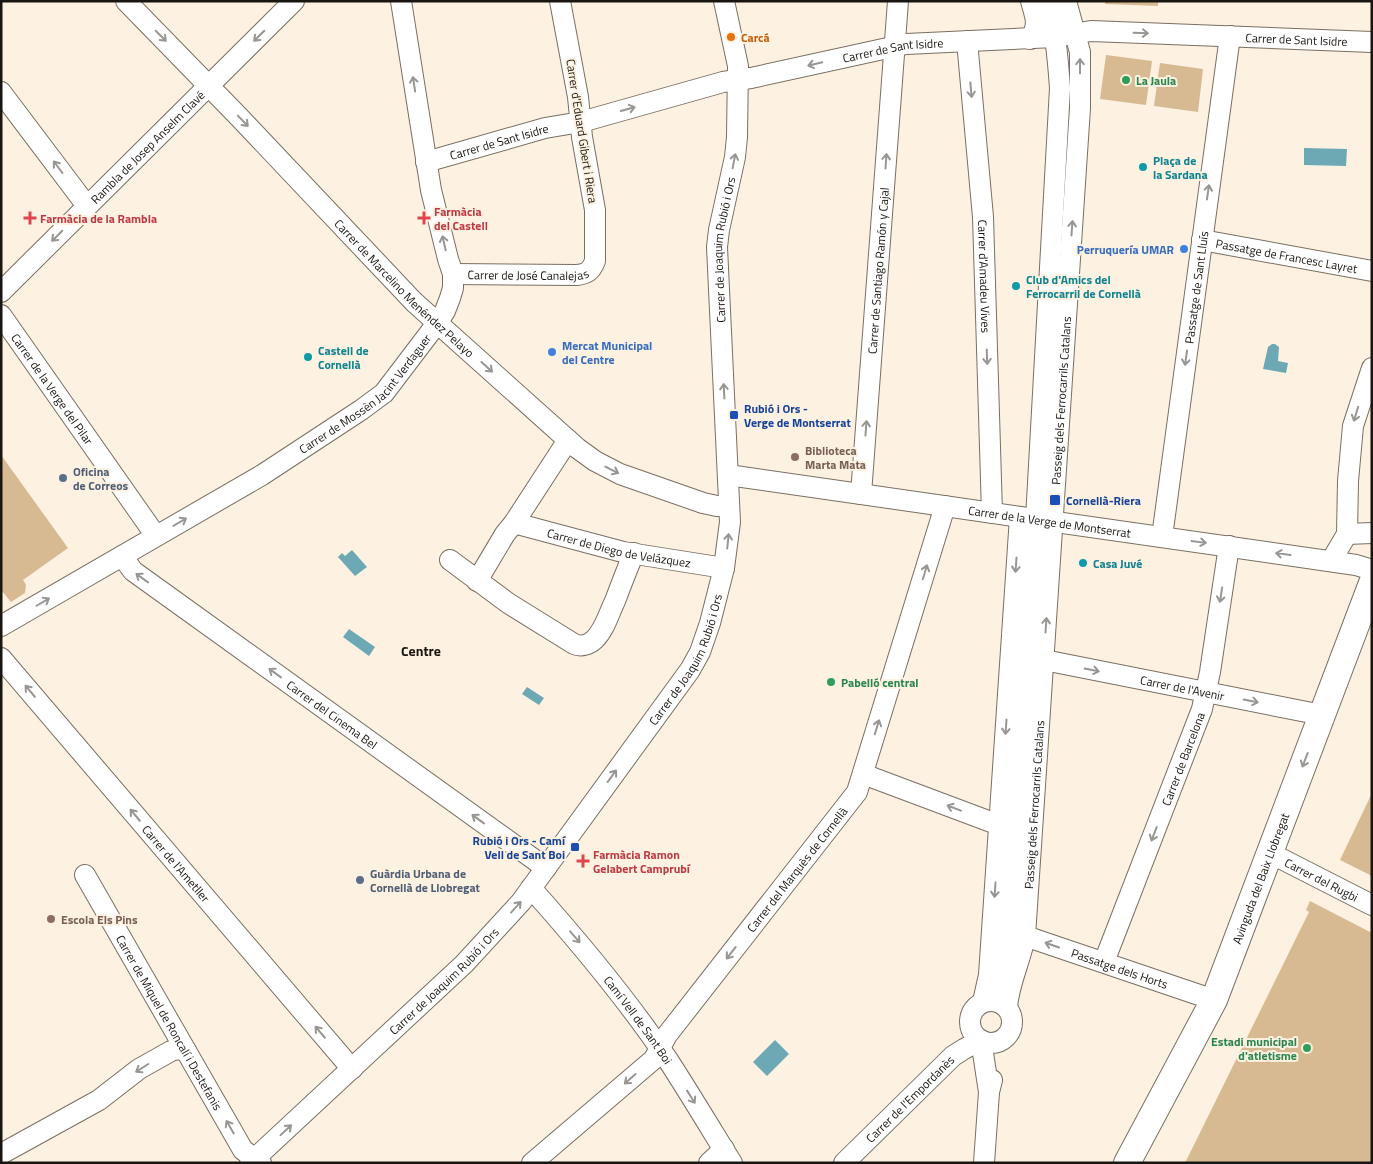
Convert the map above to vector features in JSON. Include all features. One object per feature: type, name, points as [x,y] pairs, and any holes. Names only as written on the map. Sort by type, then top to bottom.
[{"type":"main road","name":"Avinguda del Baix Llobregat","points":[[1127,1163],[1214,1000],[1372,583]]},
{"type":"street","name":"Carrer de Marcelino Menéndez Pelayo","points":[[126,1],[209,85],[414,302],[568,440],[595,461],[620,474],[703,503],[729,506]]},
{"type":"street","name":"Rambla de Josep Anselm Clavé","points":[[1,292],[294,1]]},
{"type":"street","name":"Carrer de Mossèn Jacint Verdaguer","points":[[1,626],[262,475],[361,410],[384,393],[438,322],[450,298],[453,288],[453,274],[433,198],[426,162],[401,1]]},
{"type":"street","name":"Carrer d'Eduard Gibert i Riera","points":[[560,1],[578,97],[582,137],[594,210],[595,261]]},
{"type":"street","name":"Carrer de Joaquim Rubió i Ors","points":[[255,1161],[464,964],[521,902],[690,670],[700,652],[710,624],[724,568],[730,522],[717,247],[718,230],[738,137],[738,66],[724,1]]},
{"type":"street","name":"Carrer de Santiago Ramón y Cajal","points":[[861,494],[898,1]]},
{"type":"street","points":[[1030,39],[1036,27],[1031,1]]},
{"type":"street","name":"Passeig dels Ferrocarrils Catalans","points":[[995,1001],[1009,937],[1036,519],[1060,88],[1056,37],[1049,1]]},
{"type":"street","name":"Passeig dels Ferrocarrils Catalans","points":[[995,1001],[989,975],[999,825],[1036,519],[1080,108],[1080,52],[1066,1]]},
{"type":"street","name":"Carrer de Sant Isidre","points":[[426,162],[545,128],[581,122],[723,82],[751,78],[906,44],[1030,39],[1091,31],[1372,42]]},
{"type":"street","name":"Passatge de Sant Lluís","points":[[1162,537],[1230,36]]},
{"type":"street","name":"Carrer d'Amadeu Vives","points":[[967,41],[983,217],[992,513]]},
{"type":"street","points":[[1,92],[88,206]]},
{"type":"street","name":"Passatge de Francesc Layret","points":[[1202,240],[1372,271]]},
{"type":"street","name":"Carrer de José Canalejas","points":[[453,274],[577,276],[584,275],[590,270],[595,261]]},
{"type":"street","name":"Carrer de la Verge del Pilar","points":[[1,315],[156,536]]},
{"type":"street","points":[[1331,561],[1347,534],[1348,481],[1353,426],[1372,368]]},
{"type":"street","points":[[477,580],[505,534],[568,440]]},
{"type":"street","name":"Carrer de la Verge de Montserrat","points":[[728,475],[1356,564],[1372,570]]},
{"type":"street","name":"Carrer del Marquès de Cornellà","points":[[532,1163],[654,1059],[667,1035],[857,792],[945,506]]},
{"type":"street","name":"Passeig dels Ferrocarrils Catalans","points":[[995,1001],[1008,993],[1022,952],[1025,936],[1044,660],[1036,519]]},
{"type":"street","name":"Carrer de Diego de Velázquez","points":[[514,523],[623,552],[724,568]]},
{"type":"street","points":[[1347,534],[1372,533]]},
{"type":"street","name":"Carrer de Barcelona","points":[[1104,962],[1202,709],[1210,672],[1229,546]]},
{"type":"street","points":[[450,560],[508,603],[569,641],[577,645],[584,645],[594,640],[600,632],[634,553]]},
{"type":"street","name":"Carrer del Cinema Bel","points":[[122,556],[133,572],[546,868]]},
{"type":"street","name":"Carrer de l'Ametller","points":[[1,658],[352,1069]]},
{"type":"street","name":"Carrer de l'Avenir","points":[[1044,660],[1322,714]]},
{"type":"street","points":[[863,774],[999,825]]},
{"type":"street","name":"Carrer del Rugbi","points":[[1270,853],[1372,905]]},
{"type":"street","name":"Carrer de Miquel de Roncalí i Destefanis","points":[[85,875],[243,1150],[255,1161]]},
{"type":"street","name":"Camí Vell de Sant Boi","points":[[531,888],[607,976],[659,1048],[722,1158]]},
{"type":"street","name":"Passatge dels Horts","points":[[1025,936],[1214,1000]]},
{"type":"street","points":[[984,1163],[989,1092],[998,1053],[1012,1024],[1010,1012],[995,1001],[977,1006],[971,1018],[973,1032],[981,1040],[991,1042],[1004,1038]]},
{"type":"street","points":[[981,1040],[989,1092]]},
{"type":"street","name":"Carrer de l'Empordanès","points":[[844,1163],[953,1056],[981,1040]]},
{"type":"street","points":[[1,1154],[98,1100],[139,1069],[171,1051],[178,1049],[186,1051]]},
{"type":"shaded area","points":[[1105,1],[1158,1],[1158,6],[1105,4]]},
{"type":"shaded area","name":"La Jaula","points":[[1106,55],[1152,61],[1146,105],[1100,99]]},
{"type":"shaded area","points":[[1160,63],[1203,69],[1198,112],[1154,106]]},
{"type":"shaded area","points":[[1,455],[68,548],[23,580],[26,585],[25,593],[11,602],[1,590]]},
{"type":"shaded area","points":[[1372,793],[1372,876],[1340,860]]},
{"type":"shaded area","name":"Estadi municipal d'atletisme","points":[[1310,901],[1372,933],[1372,1163],[1185,1163],[1309,912],[1306,910]]},
{"type":"water","points":[[1304,148],[1347,149],[1346,166],[1304,165]]},
{"type":"water","points":[[1272,344],[1279,347],[1278,361],[1288,363],[1286,373],[1263,369],[1268,347]]},
{"type":"water","points":[[352,550],[367,567],[355,576],[338,557],[342,553],[345,556]]},
{"type":"water","points":[[349,629],[375,647],[369,656],[343,637]]},
{"type":"water","points":[[527,687],[544,698],[539,705],[522,694]]},
{"type":"water","points":[[775,1040],[789,1054],[767,1076],[753,1062]]},
{"type":"place","name":"Carcá","points":[[731,37]]},
{"type":"place","name":"La Jaula","points":[[1126,80]]},
{"type":"place","name":"Plaça de la Sardana","points":[[1143,167]]},
{"type":"place","name":"Farmàcia de la Rambla","points":[[30,218]]},
{"type":"place","name":"Farmàcia del Castell","points":[[424,218]]},
{"type":"place","name":"Perruquería UMAR","points":[[1184,249]]},
{"type":"place","name":"Club d'Amics del Ferrocarril de Cornellà","points":[[1016,286]]},
{"type":"place","name":"Mercat Municipal del Centre","points":[[552,352]]},
{"type":"place","name":"Castell de Cornellà","points":[[308,357]]},
{"type":"place","name":"Rubió i Ors - Verge de Montserrat","points":[[734,415]]},
{"type":"place","name":"Biblioteca Marta Mata","points":[[795,457]]},
{"type":"place","name":"Oficina de Correos","points":[[63,478]]},
{"type":"place","name":"Cornellà-Riera","points":[[1055,500]]},
{"type":"place","name":"Casa Juvé","points":[[1083,563]]},
{"type":"place","name":"Pabelló central","points":[[831,682]]},
{"type":"place","name":"Rubió i Ors - Camí Vell de Sant Boi","points":[[575,847]]},
{"type":"place","name":"Farmàcia Ramon Gelabert Camprubí","points":[[583,861]]},
{"type":"place","name":"Guàrdia Urbana de Cornellà de Llobregat","points":[[360,880]]},
{"type":"place","name":"Escola Els Pins","points":[[51,919]]},
{"type":"place","name":"Estadi municipal d'atletisme","points":[[1307,1048]]},
{"type":"district","name":"Centre","points":[[421,650]]}]
